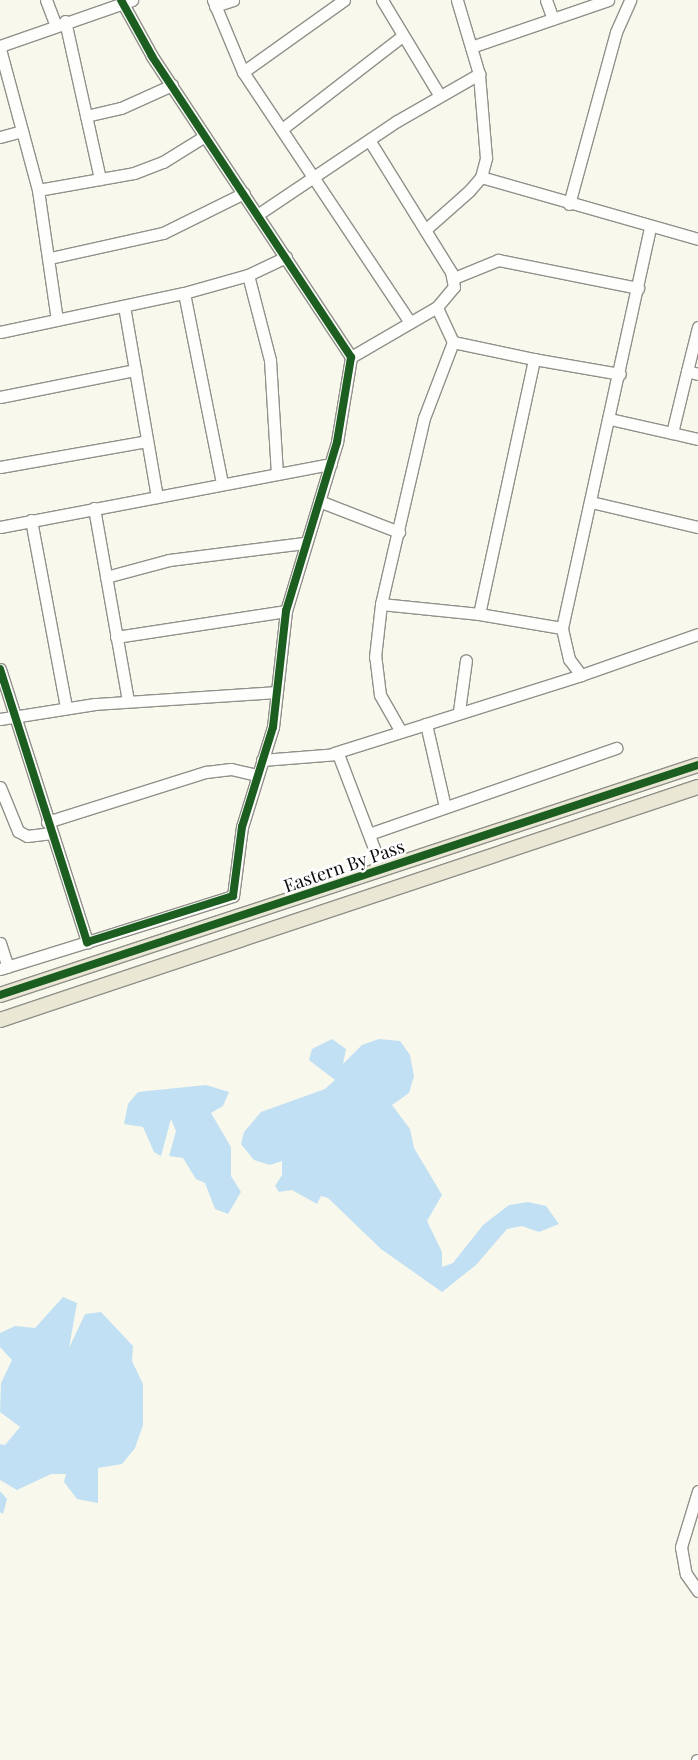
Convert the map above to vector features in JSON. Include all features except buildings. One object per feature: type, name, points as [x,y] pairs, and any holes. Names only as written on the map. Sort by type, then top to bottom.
[{"type":"main road","name":"Eastern By Pass","points":[[0,995],[698,765]]},
{"type":"main road","name":"Eastern By Pass","points":[[0,1020],[698,787]]},
{"type":"street","points":[[46,0],[60,23],[86,116],[100,179]]},
{"type":"street","points":[[233,0],[214,3],[243,72],[315,177],[410,322]]},
{"type":"street","points":[[243,72],[344,0]]},
{"type":"street","points":[[382,0],[400,37],[440,96]]},
{"type":"street","points":[[425,230],[481,177],[486,158],[479,74],[458,0]]},
{"type":"street","points":[[546,0],[553,19]]},
{"type":"street","points":[[471,47],[608,0]]},
{"type":"street","points":[[569,204],[616,32],[630,0]]},
{"type":"street","points":[[0,943],[4,968],[233,896],[242,826],[256,775],[273,727],[286,611],[304,543],[331,464],[351,357],[172,85],[125,1],[60,23],[0,47],[38,190],[50,258],[57,320]]},
{"type":"street","points":[[282,128],[400,37]]},
{"type":"street","points":[[257,215],[368,140],[479,74]]},
{"type":"street","points":[[86,116],[121,108],[172,85]]},
{"type":"street","points":[[0,137],[22,131]]},
{"type":"street","points":[[38,190],[100,179],[163,162],[205,136]]},
{"type":"street","points":[[351,357],[437,307],[451,294],[454,278],[368,140]]},
{"type":"street","points":[[481,177],[569,204],[698,239]]},
{"type":"street","points":[[50,258],[163,233],[244,193]]},
{"type":"street","points":[[581,675],[569,659],[562,628],[610,420],[650,227]]},
{"type":"street","points":[[0,332],[184,293],[248,274],[286,257]]},
{"type":"street","points":[[454,278],[498,260],[638,288]]},
{"type":"street","points":[[248,274],[270,360],[277,474]]},
{"type":"street","points":[[184,293],[222,483]]},
{"type":"street","points":[[124,306],[157,497]]},
{"type":"street","points":[[400,730],[375,679],[381,604],[424,418],[453,342],[437,307]]},
{"type":"street","points":[[672,433],[693,372],[698,326]]},
{"type":"street","points":[[453,342],[534,360],[620,374]]},
{"type":"street","points":[[478,614],[534,360]]},
{"type":"street","points":[[0,398],[135,370]]},
{"type":"street","points":[[610,420],[698,439]]},
{"type":"street","points":[[0,467],[147,441]]},
{"type":"street","points":[[0,526],[331,464]]},
{"type":"street","points":[[319,501],[399,532]]},
{"type":"street","points":[[591,502],[698,527]]},
{"type":"street","points":[[94,508],[128,701]]},
{"type":"street","points":[[31,520],[66,707]]},
{"type":"street","points":[[106,577],[169,560],[304,543]]},
{"type":"street","points":[[381,604],[478,614],[562,628]]},
{"type":"street","points":[[116,637],[286,611]]},
{"type":"street","points":[[262,760],[286,761],[334,753],[400,730],[426,724],[459,711],[581,675],[698,634]]},
{"type":"street","points":[[459,711],[466,660]]},
{"type":"street","points":[[0,669],[12,714],[48,827],[88,942]]},
{"type":"street","points":[[0,719],[12,714],[66,707],[128,701],[276,692]]},
{"type":"street","points":[[426,724],[445,807]]},
{"type":"street","points":[[368,834],[616,748]]},
{"type":"street","points":[[334,753],[382,869]]},
{"type":"street","points":[[1,794],[22,834],[48,827],[206,772],[231,769],[256,775]]},
{"type":"street","points":[[698,1490],[681,1547],[686,1574],[698,1592]]},
{"type":"water","points":[[332,1039],[346,1049],[343,1064],[362,1045],[379,1039],[400,1041],[410,1055],[414,1076],[409,1093],[392,1105],[410,1129],[414,1148],[442,1195],[427,1221],[442,1252],[442,1267],[453,1263],[483,1225],[509,1205],[528,1202],[546,1206],[559,1224],[539,1232],[522,1226],[507,1229],[476,1265],[442,1292],[381,1249],[328,1198],[321,1196],[317,1204],[292,1190],[279,1192],[275,1186],[282,1175],[282,1161],[270,1165],[254,1160],[241,1144],[244,1132],[261,1112],[325,1089],[335,1080],[309,1060],[312,1049]]},
{"type":"water","points":[[206,1085],[229,1092],[223,1106],[211,1113],[231,1147],[231,1176],[241,1192],[228,1214],[215,1209],[205,1183],[196,1179],[183,1158],[169,1156],[176,1131],[171,1119],[161,1156],[154,1152],[143,1127],[124,1124],[128,1104],[138,1092]]},
{"type":"water","points":[[63,1297],[77,1303],[69,1348],[85,1314],[101,1312],[133,1346],[132,1361],[143,1384],[143,1425],[135,1448],[122,1464],[98,1468],[98,1503],[77,1499],[64,1482],[66,1474],[51,1474],[17,1490],[0,1480],[0,1444],[5,1445],[20,1427],[0,1412],[1,1383],[12,1360],[0,1347],[0,1333],[15,1326],[35,1328]]},
{"type":"water","points":[[0,1491],[7,1499],[3,1514],[0,1512]]},
{"type":"cycle path","points":[[0,669],[87,942],[233,896],[242,827],[273,727],[286,611],[337,442],[351,357],[152,56],[121,0]]},
{"type":"cycle path","points":[[0,995],[698,765]]}]
